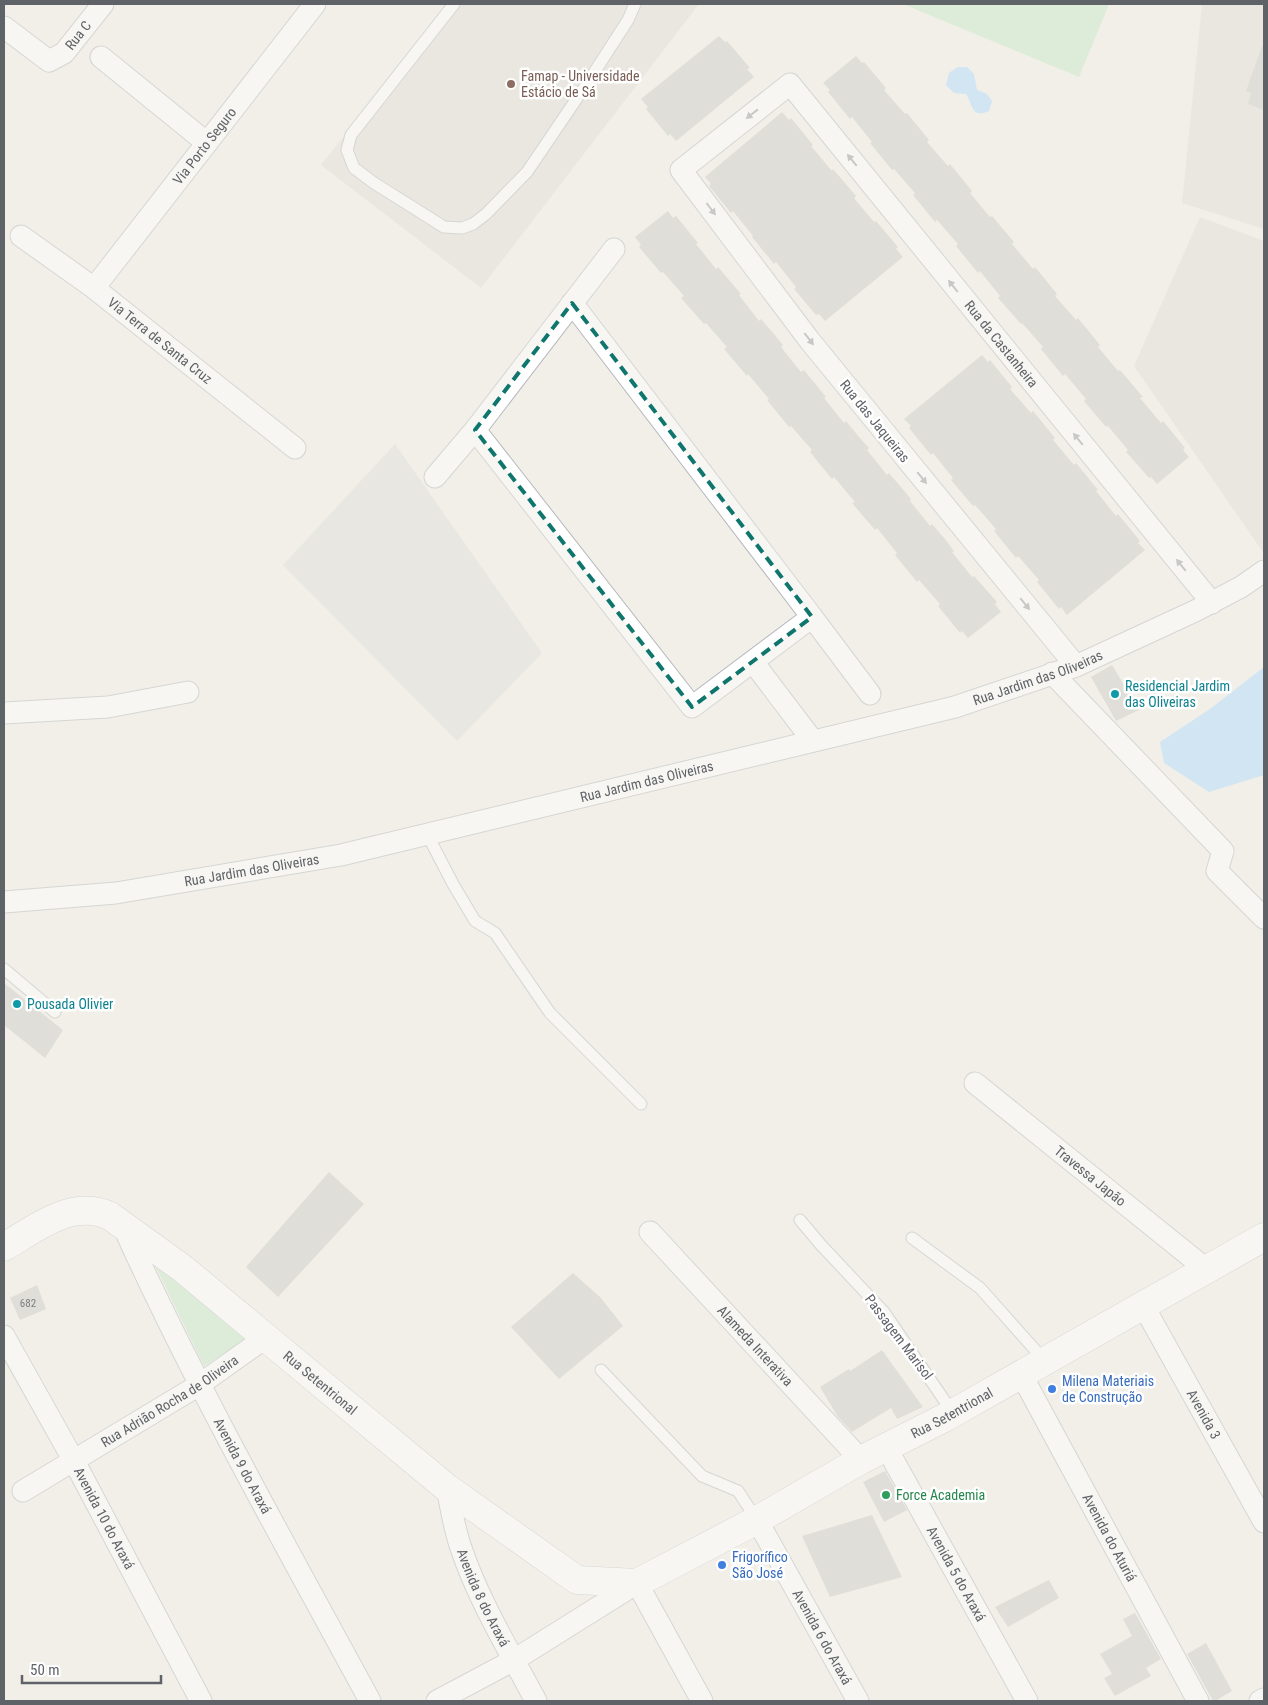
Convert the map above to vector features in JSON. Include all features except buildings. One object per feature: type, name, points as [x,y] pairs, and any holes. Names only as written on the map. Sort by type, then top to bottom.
[{"type":"street","name":"Rua C","points":[[4,27],[49,61],[64,53],[103,4]]},
{"type":"street","name":"Via Porto Seguro","points":[[94,288],[315,4]]},
{"type":"street","points":[[101,57],[207,143]]},
{"type":"street","name":"Rua da Castanheira","points":[[682,170],[790,84],[1212,603]]},
{"type":"street","name":"Rua das Jaqueiras","points":[[682,170],[810,341],[1076,666]]},
{"type":"street","name":"Via Terra de Santa Cruz","points":[[21,236],[94,288],[295,448]]},
{"type":"street","points":[[435,477],[475,430],[614,250]]},
{"type":"street","points":[[572,303],[870,694]]},
{"type":"street","points":[[475,430],[692,707],[812,617]]},
{"type":"street","name":"Rua Jardim das Oliveiras","points":[[4,902],[116,893],[341,855],[954,706],[1076,666],[1212,603],[1241,587],[1264,571]]},
{"type":"street","points":[[753,662],[813,741]]},
{"type":"street","points":[[1052,673],[1224,851],[1217,871],[1264,918]]},
{"type":"street","points":[[4,713],[108,707],[188,692]]},
{"type":"street","name":"Travessa Japão","points":[[975,1083],[1206,1269]]},
{"type":"street","name":"Rua Setentrional","points":[[4,1247],[58,1216],[86,1210],[101,1212],[123,1225],[182,1268],[447,1488],[577,1580],[637,1583]]},
{"type":"street","name":"Avenida 9 do Araxá","points":[[123,1225],[154,1294],[199,1385],[370,1701]]},
{"type":"street","name":"Alameda Interativa","points":[[650,1232],[861,1460]]},
{"type":"street","name":"Rua Setentrional","points":[[437,1701],[514,1660],[637,1583],[757,1520],[861,1460],[953,1413],[1264,1237]]},
{"type":"street","name":"Avenida 3","points":[[1143,1305],[1264,1522]]},
{"type":"street","name":"Avenida 10 do Araxá","points":[[4,1336],[74,1461],[201,1701]]},
{"type":"street","name":"Rua Adrião Rocha de Oliveira","points":[[23,1491],[199,1385],[265,1338]]},
{"type":"street","name":"Avenida do Aturiá","points":[[1020,1374],[1198,1701]]},
{"type":"street","name":"Avenida 5 do Araxá","points":[[886,1447],[1026,1701]]},
{"type":"street","name":"Avenida 8 do Araxá","points":[[447,1488],[464,1558],[496,1628],[536,1701]]},
{"type":"street","name":"Avenida 6 do Araxá","points":[[757,1520],[858,1701]]},
{"type":"street","points":[[637,1583],[702,1701]]},
{"type":"street","points":[[1260,1701],[1264,1699]]},
{"type":"lane","points":[[454,4],[351,135],[347,150],[354,168],[374,182],[444,227],[462,228],[473,224],[486,214],[527,172],[628,20],[635,4]]},
{"type":"lane","points":[[428,834],[453,884],[476,921],[495,933],[550,1013],[641,1104]]},
{"type":"lane","points":[[4,969],[55,1012]]},
{"type":"lane","name":"Passagem Marisol","points":[[800,1220],[821,1246],[884,1312],[953,1413]]},
{"type":"lane","points":[[912,1238],[980,1288],[1045,1361]]},
{"type":"lane","points":[[601,1370],[702,1476],[738,1491],[757,1520]]},
{"type":"highlighted area","points":[[572,303],[812,617],[692,707],[475,430]]},
{"type":"shaded area","name":"Famap - Universidade Estácio de Sá","points":[[450,4],[699,4],[481,288],[321,165]]},
{"type":"shaded area","points":[[1202,4],[1264,4],[1264,229],[1182,203]]},
{"type":"shaded area","points":[[1200,217],[1264,241],[1263,552],[1134,366]]},
{"type":"shaded area","points":[[395,444],[542,653],[457,741],[283,565]]},
{"type":"green space","points":[[903,4],[1109,4],[1079,77]]},
{"type":"green space","points":[[151,1257],[248,1339],[204,1366]]},
{"type":"water","points":[[958,67],[967,67],[974,74],[977,90],[987,94],[992,101],[989,111],[983,113],[976,112],[966,94],[954,93],[946,85],[949,73]]},
{"type":"water","points":[[1264,667],[1264,775],[1209,792],[1164,763],[1160,742],[1210,709]]},
{"type":"place","name":"Famap - Universidade Estácio de Sá","points":[[511,84]]},
{"type":"place","name":"Residencial Jardim das Oliveiras","points":[[1115,694]]},
{"type":"place","name":"Pousada Olivier","points":[[17,1004]]},
{"type":"place","name":"Milena Materiais de Construção","points":[[1052,1389]]},
{"type":"place","name":"Force Academia","points":[[886,1495]]},
{"type":"place","name":"Frigorífico São José","points":[[722,1565]]}]
